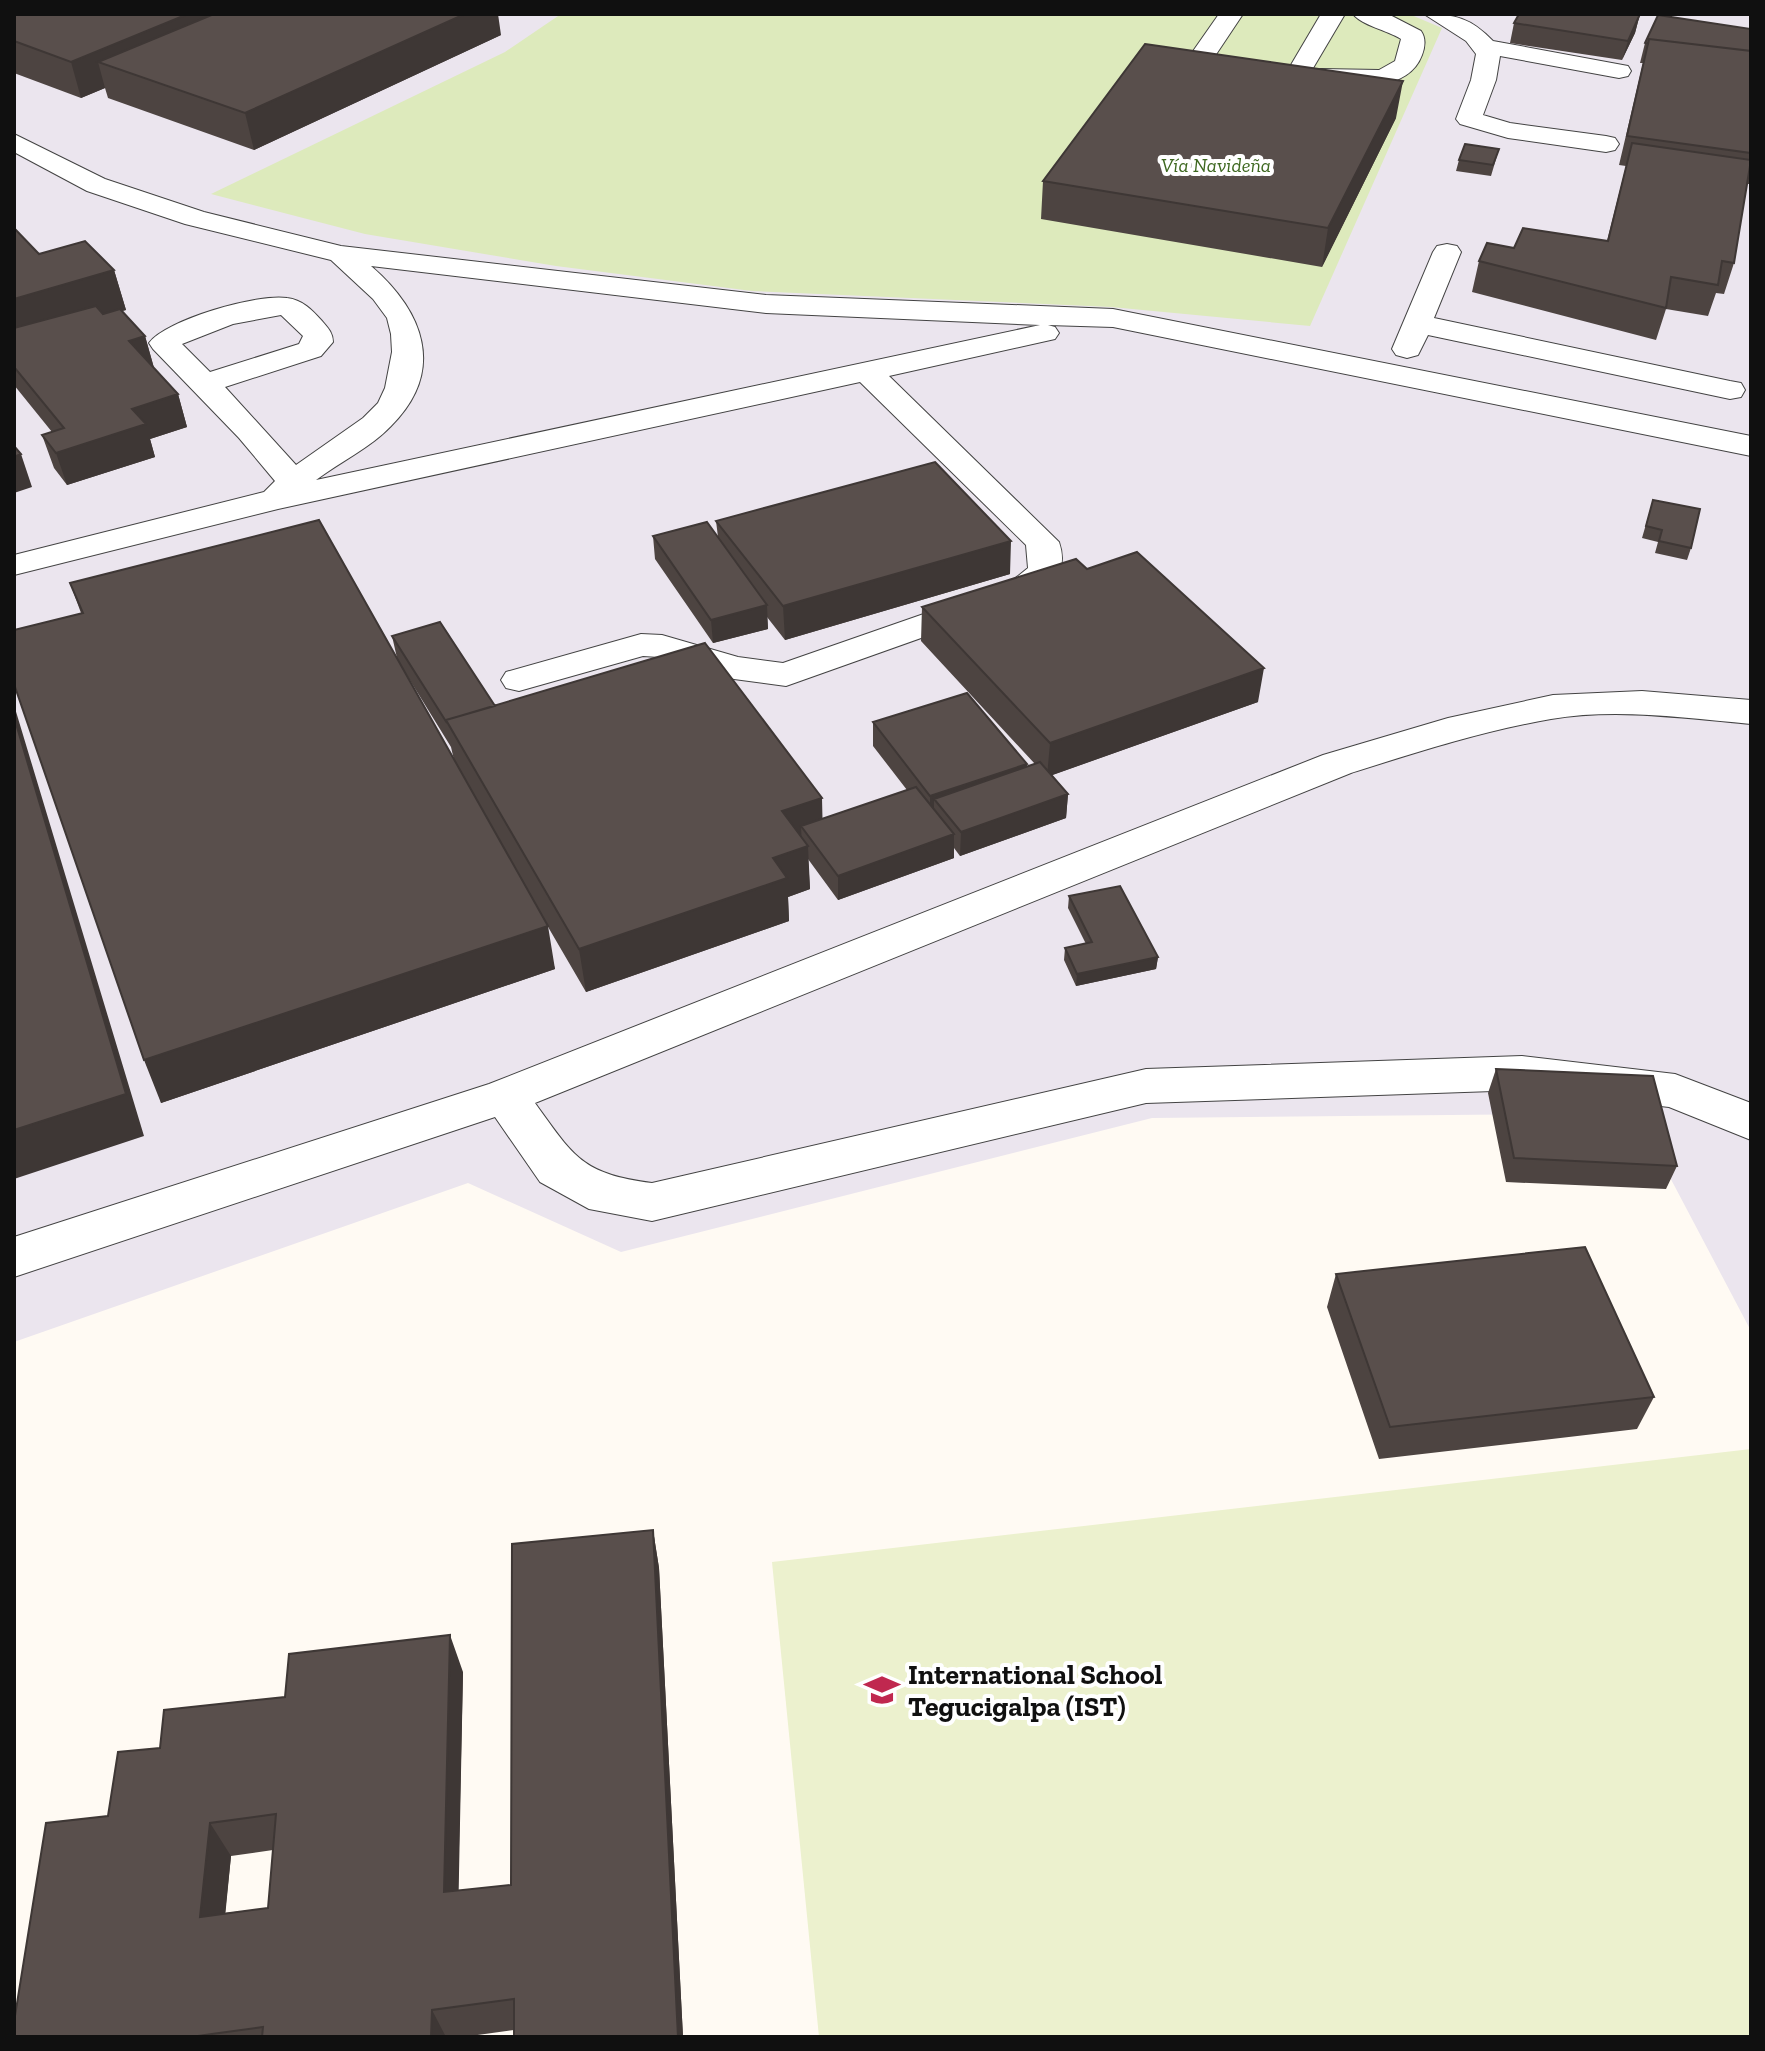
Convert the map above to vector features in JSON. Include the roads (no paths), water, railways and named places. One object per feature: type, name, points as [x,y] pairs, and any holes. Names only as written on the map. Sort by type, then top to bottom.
[{"type":"lane","points":[[1231,14],[1203,54],[1203,59],[1212,64],[1258,73],[1371,79],[1389,77],[1403,67],[1413,46],[1413,36],[1394,24],[1365,14]]},
{"type":"lane","points":[[1297,75],[1333,14]]},
{"type":"lane","points":[[1436,14],[1479,38],[1488,47],[1619,71]]},
{"type":"lane","points":[[1488,47],[1489,61],[1469,119],[1508,130],[1606,144]]},
{"type":"lane","points":[[14,142],[110,190],[195,218],[341,254],[766,304],[1113,318],[1751,446]]},
{"type":"lane","points":[[1394,373],[1419,324],[1447,252]]},
{"type":"lane","points":[[284,490],[377,423],[403,387],[409,353],[406,324],[392,301],[341,254]]},
{"type":"lane","points":[[14,565],[284,490],[1113,318]]},
{"type":"lane","points":[[1419,324],[1730,390]]},
{"type":"lane","points":[[519,680],[641,645],[662,646],[749,672],[786,675],[1019,592],[1044,573],[1049,559],[1042,542],[958,478],[866,371]]},
{"type":"lane","points":[[204,384],[250,431],[284,490]]},
{"type":"lane","points":[[14,1257],[505,1096],[1337,764],[1448,730],[1553,707],[1642,703],[1751,712]]},
{"type":"lane","points":[[505,1096],[557,1169],[606,1196],[652,1202],[1146,1086],[1522,1073],[1675,1091],[1751,1122]]},
{"type":"place","name":"International School Tegucigalpa (IST)","points":[[882,1690]]},
{"type":"park label","name":"Vía Navideña","points":[[1216,165]]}]
